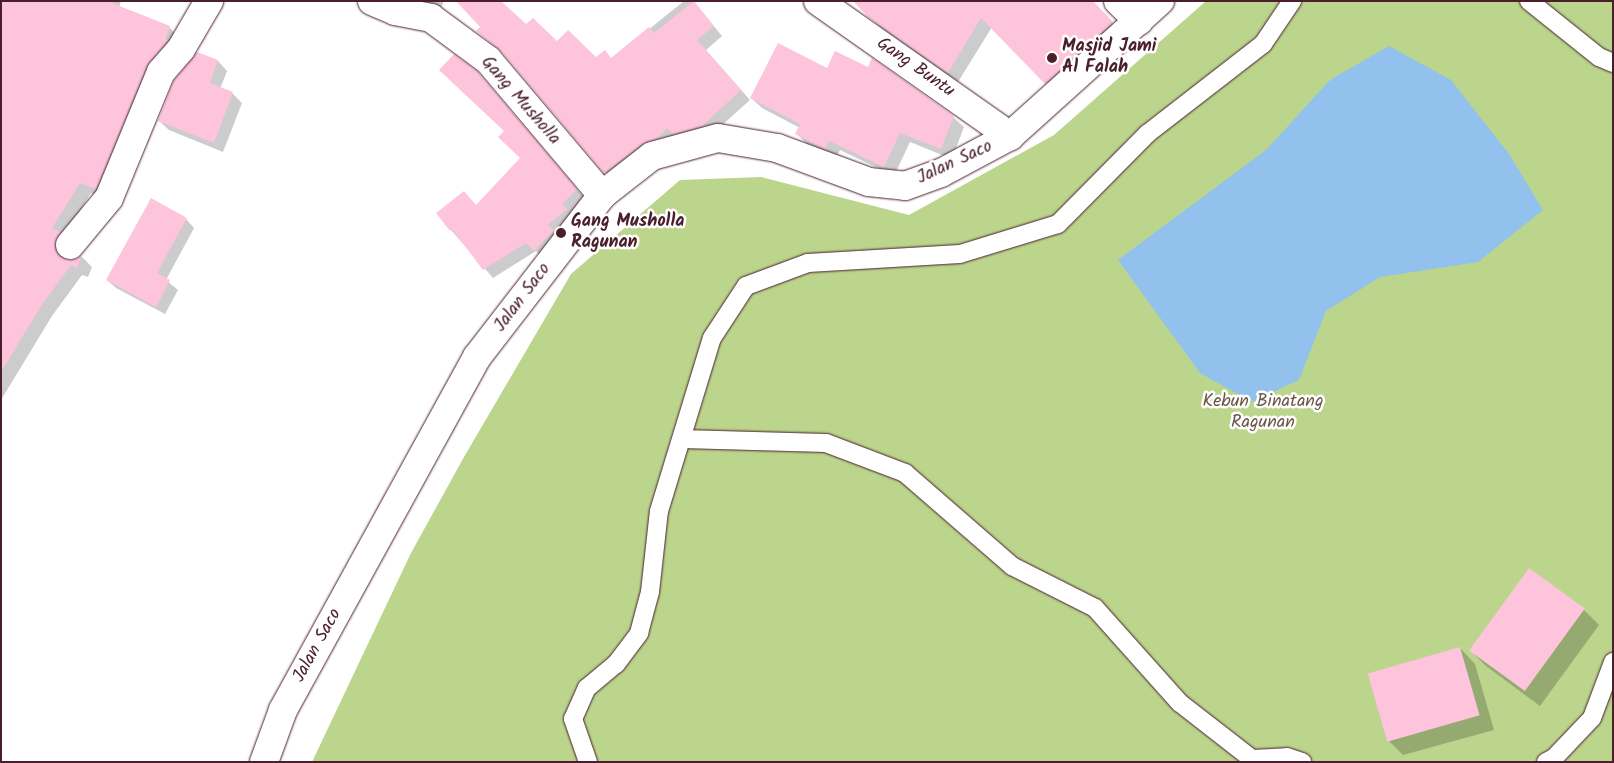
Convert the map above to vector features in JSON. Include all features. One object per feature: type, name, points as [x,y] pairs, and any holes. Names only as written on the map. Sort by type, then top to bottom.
[{"type":"main road","points":[[70,246],[109,198],[161,72],[181,49],[209,1]]},
{"type":"main road","name":"Gang Musholla","points":[[372,1],[395,11],[431,18],[488,60],[602,196]]},
{"type":"main road","name":"Gang Buntu","points":[[818,1],[1010,136]]},
{"type":"main road","points":[[1118,1],[1139,21]]},
{"type":"main road","name":"Jalan Saco","points":[[264,762],[283,710],[477,357],[602,196],[652,156],[718,138],[777,148],[869,182],[905,186],[942,173],[1010,136],[1160,1]]},
{"type":"lane","points":[[588,762],[573,719],[587,688],[616,664],[639,633],[650,592],[659,511],[712,338],[746,286],[808,262],[960,254],[1058,224],[1147,134],[1263,44],[1292,1]]},
{"type":"lane","points":[[1529,1],[1599,56],[1613,63]]},
{"type":"lane","points":[[682,439],[826,443],[905,473],[1012,566],[1095,608],[1180,703],[1251,760],[1287,757],[1302,762]]},
{"type":"lane","points":[[1546,762],[1554,758],[1592,718],[1613,662]]},
{"type":"green space","name":"Kebun Binatang Ragunan","points":[[1206,1],[1613,1],[1613,762],[312,762],[411,553],[464,457],[571,274],[680,180],[761,177],[909,215],[1054,135]]},
{"type":"water","points":[[1389,46],[1451,80],[1509,154],[1543,210],[1478,262],[1380,277],[1326,311],[1299,380],[1252,402],[1200,373],[1118,260],[1266,150],[1330,80]]},
{"type":"building","points":[[1,1],[107,1],[170,26],[165,39],[168,40],[147,66],[96,189],[80,183],[52,228],[61,232],[55,243],[56,251],[60,257],[68,260],[76,259],[82,255],[77,268],[71,265],[41,306],[1,372]]},
{"type":"building","points":[[456,1],[501,1],[526,24],[533,18],[557,41],[568,30],[596,57],[605,50],[611,58],[649,27],[654,33],[694,1],[714,26],[697,40],[741,90],[702,126],[673,134],[667,128],[656,139],[642,144],[604,173],[500,50],[476,31],[480,27]]},
{"type":"building","points":[[853,1],[1093,1],[1113,22],[1045,84],[981,18],[948,73],[868,17]]},
{"type":"building","points":[[778,43],[827,68],[835,51],[868,67],[872,58],[954,116],[941,149],[900,133],[884,167],[829,141],[825,149],[795,134],[800,124],[750,98]]},
{"type":"building","points":[[197,52],[218,60],[210,83],[233,92],[214,143],[158,121],[174,80]]},
{"type":"building","points":[[454,54],[477,71],[577,189],[562,204],[567,209],[548,225],[554,230],[534,251],[526,243],[483,270],[452,229],[450,231],[436,213],[464,191],[476,205],[520,158],[498,137],[504,131],[439,70]]},
{"type":"building","points":[[151,198],[187,218],[157,273],[170,280],[156,307],[106,280]]},
{"type":"building","points":[[1529,568],[1585,609],[1525,691],[1469,651]]},
{"type":"building","points":[[1460,647],[1480,715],[1387,742],[1368,673]]},
{"type":"place","name":"Masjid Jami Al Falah","points":[[1052,58]]},
{"type":"place","name":"Gang Musholla Ragunan","points":[[561,233]]}]
